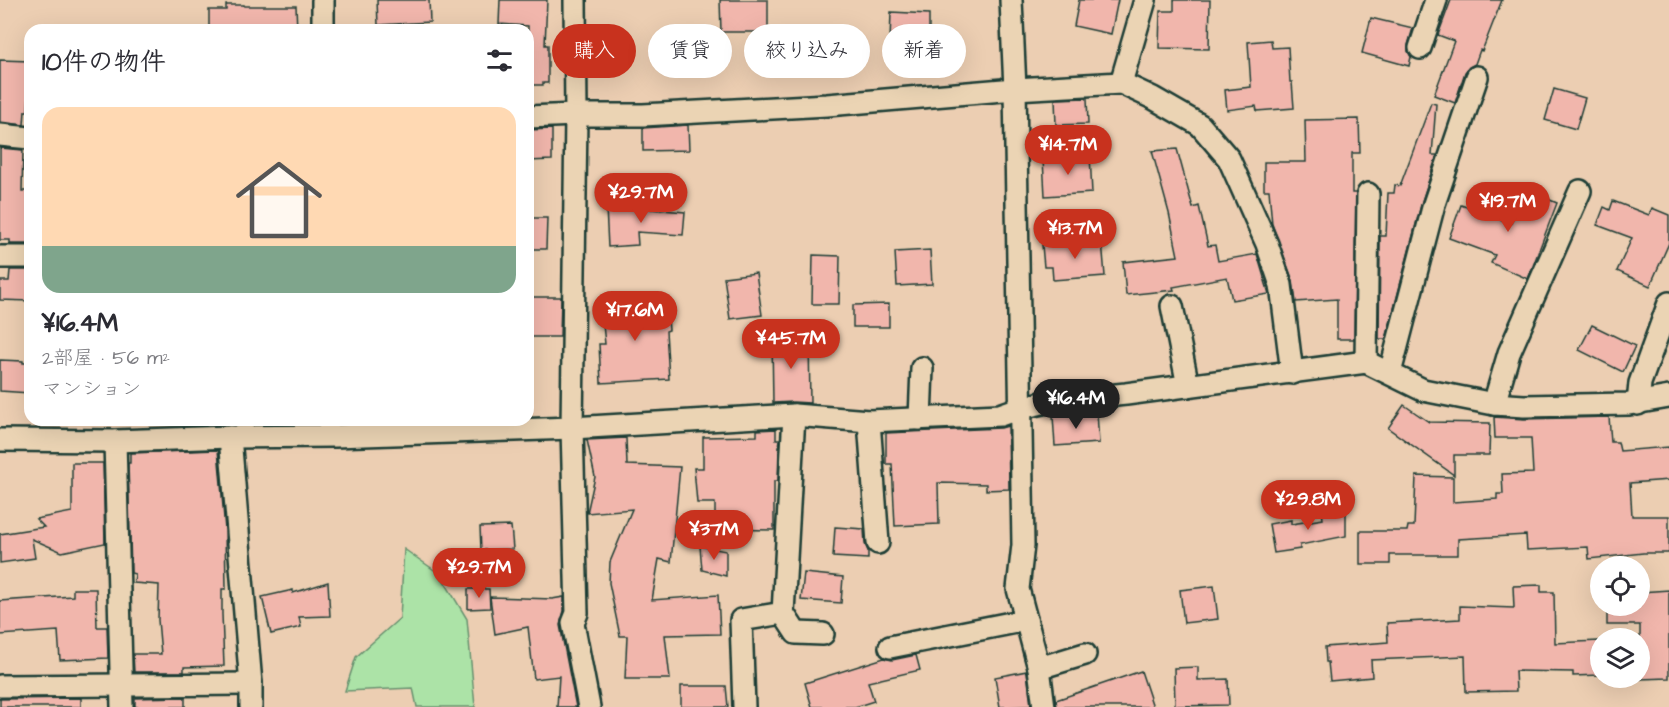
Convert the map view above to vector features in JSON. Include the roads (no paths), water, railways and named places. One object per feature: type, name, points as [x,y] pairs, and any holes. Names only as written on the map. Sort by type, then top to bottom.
[{"type":"street","points":[[323,0],[323,24]]},
{"type":"street","points":[[575,0],[573,428],[577,613],[573,623],[589,707]]},
{"type":"street","points":[[1011,0],[1015,89],[1023,545],[1018,588],[1039,668],[1044,707]]},
{"type":"street","points":[[1121,83],[1145,0]]},
{"type":"street","points":[[1420,48],[1436,0]]},
{"type":"street","points":[[1390,373],[1434,204],[1477,77]]},
{"type":"street","points":[[534,117],[643,116],[1121,83],[1200,125],[1229,159],[1267,244],[1281,285],[1292,373]]},
{"type":"street","points":[[0,135],[24,137]]},
{"type":"street","points":[[1494,404],[1509,353],[1580,191]]},
{"type":"street","points":[[1366,362],[1368,194]]},
{"type":"street","points":[[0,257],[24,257]]},
{"type":"street","points":[[1638,404],[1640,382],[1669,303]]},
{"type":"street","points":[[1172,306],[1188,386]]},
{"type":"street","points":[[0,440],[115,441],[230,437],[334,428],[573,428],[794,415],[869,421],[1000,415],[1047,402],[1126,394],[1366,362],[1423,390],[1494,404],[1555,406],[1638,404],[1669,397]]},
{"type":"street","points":[[920,419],[922,368]]},
{"type":"street","points":[[794,415],[783,613],[796,633],[823,634]]},
{"type":"street","points":[[869,421],[878,543]]},
{"type":"street","points":[[230,437],[252,707]]},
{"type":"street","points":[[115,441],[122,707]]},
{"type":"street","points":[[744,707],[741,620],[783,613]]},
{"type":"street","points":[[890,647],[1026,620]]},
{"type":"street","points":[[1039,668],[1085,654]]},
{"type":"street","points":[[0,686],[251,684]]}]
